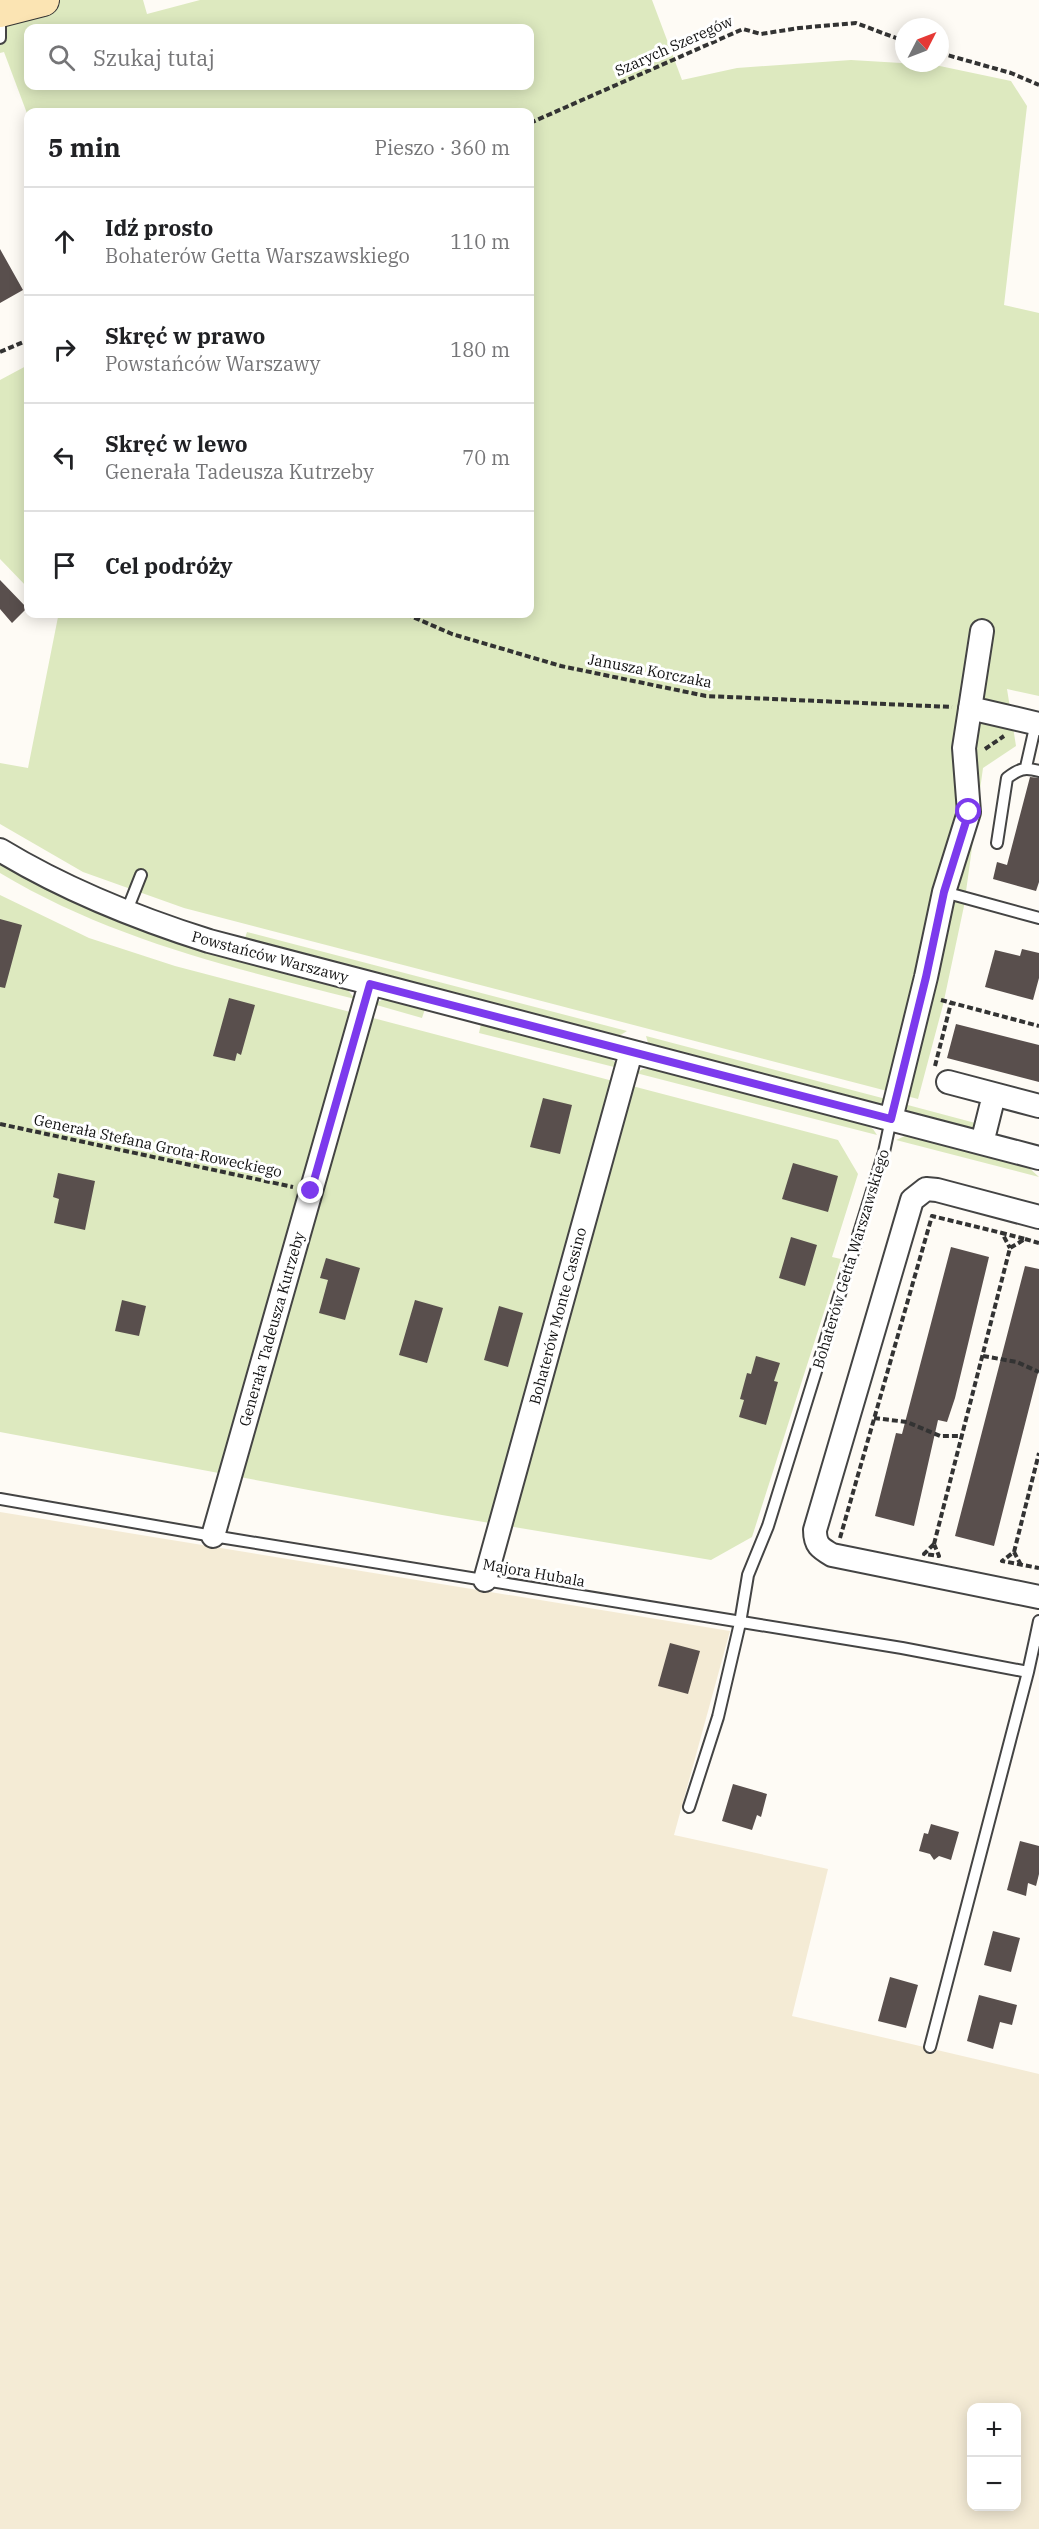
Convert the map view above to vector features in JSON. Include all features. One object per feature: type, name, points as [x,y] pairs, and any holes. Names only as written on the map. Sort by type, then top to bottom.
[{"type":"main road","points":[[0,11],[43,0]]},
{"type":"street","name":"Bohaterów Getta Warszawskiego","points":[[891,1119],[944,892],[969,812],[964,748],[982,631]]},
{"type":"street","points":[[970,708],[1035,730]]},
{"type":"street","name":"Powstańców Warszawy","points":[[0,850],[46,876],[126,913],[209,941],[1039,1158]]},
{"type":"street","name":"Generała Tadeusza Kutrzeby","points":[[213,1536],[370,984]]},
{"type":"street","name":"Bohaterów Monte Cassino","points":[[485,1580],[632,1052]]},
{"type":"street","points":[[948,1082],[1039,1106]]},
{"type":"street","points":[[982,1143],[994,1095]]},
{"type":"street","points":[[1039,1217],[937,1190],[926,1189],[912,1200],[815,1530],[815,1540],[819,1548],[832,1555],[1039,1597]]},
{"type":"lane","points":[[0,22],[0,38]]},
{"type":"lane","points":[[1026,767],[1035,730]]},
{"type":"lane","points":[[997,843],[1007,778],[1020,768],[1026,767],[1039,771]]},
{"type":"lane","points":[[126,913],[141,875]]},
{"type":"lane","points":[[944,892],[1039,918]]},
{"type":"lane","name":"Bohaterów Getta Warszawskiego","points":[[689,1808],[718,1717],[740,1623],[748,1575],[768,1526],[884,1152],[891,1119]]},
{"type":"lane","name":"Majora Hubala","points":[[0,1499],[902,1648],[1028,1672]]},
{"type":"lane","points":[[930,2048],[1037,1641],[1039,1621]]},
{"type":"path","name":"Szarych Szeregów","points":[[534,121],[743,29],[761,34],[856,23],[895,38]]},
{"type":"path","points":[[949,56],[1011,73],[1039,86]]},
{"type":"path","points":[[0,352],[24,342]]},
{"type":"path","name":"Janusza Korczaka","points":[[415,618],[452,634],[561,666],[706,696],[970,708]]},
{"type":"path","points":[[964,748],[982,751],[1004,736],[1035,730]]},
{"type":"path","points":[[939,999],[1039,1026]]},
{"type":"path","points":[[948,1082],[933,1075],[951,1003]]},
{"type":"path","name":"Generała Stefana Grota-Roweckiego","points":[[0,1124],[311,1191]]},
{"type":"path","points":[[850,1539],[839,1537],[932,1216],[1039,1243]]},
{"type":"path","points":[[924,1554],[934,1544],[984,1356],[1010,1248],[1002,1233]]},
{"type":"path","points":[[1010,1248],[1025,1239]]},
{"type":"path","points":[[984,1356],[1017,1362],[1039,1372]]},
{"type":"path","points":[[874,1418],[907,1422],[940,1436],[963,1436]]},
{"type":"path","points":[[1039,1453],[1014,1552],[1002,1561],[1039,1568]]},
{"type":"path","points":[[914,1551],[939,1557],[934,1544]]},
{"type":"path","points":[[1014,1552],[1021,1565]]},
{"type":"shaded area","points":[[0,1512],[730,1631],[674,1835],[828,1869],[792,2016],[1039,2074],[1039,2529],[0,2529]]},
{"type":"green space","points":[[0,0],[143,0],[147,14],[200,0],[652,0],[682,80],[737,68],[851,60],[895,63],[895,72],[949,72],[949,68],[1011,81],[1027,106],[1004,305],[1039,313],[1039,696],[1007,689],[1016,746],[983,768],[964,906],[943,1005],[918,1099],[184,908],[83,872],[0,824],[0,763],[28,768],[58,618],[534,618],[534,108],[25,108],[4,52],[0,53]]},
{"type":"green space","points":[[24,367],[24,584],[0,559],[0,380]]},
{"type":"green space","points":[[0,863],[82,906],[125,923],[213,953],[347,989],[355,999],[218,963],[128,934],[42,896],[0,873]]},
{"type":"green space","points":[[0,895],[89,938],[175,966],[838,1140],[858,1174],[832,1257],[841,1259],[752,1537],[711,1560],[442,1515],[0,1432]]},
{"type":"green space","points":[[247,932],[627,1031],[614,1037],[244,941]]},
{"type":"green space","points":[[384,999],[425,1009],[422,1018],[373,1004]]},
{"type":"green space","points":[[481,1024],[608,1057],[615,1062],[618,1068],[479,1033]]},
{"type":"green space","points":[[646,1036],[886,1099],[874,1105],[655,1047],[648,1043]]},
{"type":"green space","points":[[643,1069],[651,1069],[866,1125],[877,1135],[636,1073]]},
{"type":"green space","points":[[904,1104],[979,1124],[969,1130],[914,1116],[907,1111]]},
{"type":"green space","points":[[907,1135],[1027,1166],[1039,1177],[896,1140]]},
{"type":"building","points":[[0,249],[23,290],[0,303]]},
{"type":"building","points":[[0,580],[24,605],[24,611],[12,623],[0,609]]},
{"type":"building","points":[[1030,777],[1039,778],[1039,882],[1036,891],[993,879],[997,862],[1007,865]]},
{"type":"building","points":[[0,919],[22,925],[5,988],[0,987]]},
{"type":"building","points":[[1022,949],[1039,953],[1039,978],[1033,1000],[985,987],[995,950],[1020,956]]},
{"type":"building","points":[[229,998],[255,1005],[241,1055],[237,1053],[235,1061],[213,1056]]},
{"type":"building","points":[[956,1024],[1039,1045],[1039,1082],[947,1058]]},
{"type":"building","points":[[543,1098],[572,1105],[560,1154],[530,1147]]},
{"type":"building","points":[[793,1163],[838,1176],[828,1212],[782,1199]]},
{"type":"building","points":[[58,1173],[95,1181],[85,1230],[54,1223],[59,1199],[53,1197]]},
{"type":"building","points":[[791,1237],[817,1245],[805,1286],[779,1278]]},
{"type":"building","points":[[951,1247],[989,1257],[955,1398],[947,1422],[938,1420],[914,1526],[875,1516],[896,1433],[902,1434]]},
{"type":"building","points":[[326,1258],[360,1268],[345,1320],[319,1313],[328,1280],[320,1278]]},
{"type":"building","points":[[1025,1266],[1039,1269],[1039,1369],[994,1546],[955,1536]]},
{"type":"building","points":[[122,1300],[146,1306],[139,1336],[115,1331]]},
{"type":"building","points":[[415,1300],[443,1308],[427,1363],[399,1355]]},
{"type":"building","points":[[499,1306],[523,1313],[508,1367],[484,1360]]},
{"type":"building","points":[[756,1356],[780,1363],[774,1381],[778,1382],[766,1425],[739,1417],[744,1400],[740,1399],[747,1373],[751,1374]]},
{"type":"building","points":[[670,1643],[700,1651],[688,1694],[658,1686]]},
{"type":"building","points":[[733,1784],[767,1794],[761,1817],[757,1815],[752,1830],[722,1821]]},
{"type":"building","points":[[931,1824],[959,1832],[951,1860],[939,1856],[934,1860],[930,1854],[919,1851],[924,1833],[928,1834]]},
{"type":"building","points":[[1020,1841],[1039,1846],[1039,1874],[1036,1886],[1028,1883],[1026,1896],[1007,1890]]},
{"type":"building","points":[[993,1931],[1020,1938],[1011,1972],[984,1965]]},
{"type":"building","points":[[890,1977],[918,1985],[906,2028],[878,2021]]},
{"type":"building","points":[[979,1995],[1017,2005],[1012,2025],[1000,2022],[993,2049],[967,2041]]},
{"type":"route","points":[[311,1191],[370,984],[891,1119],[944,892],[969,812]]}]
